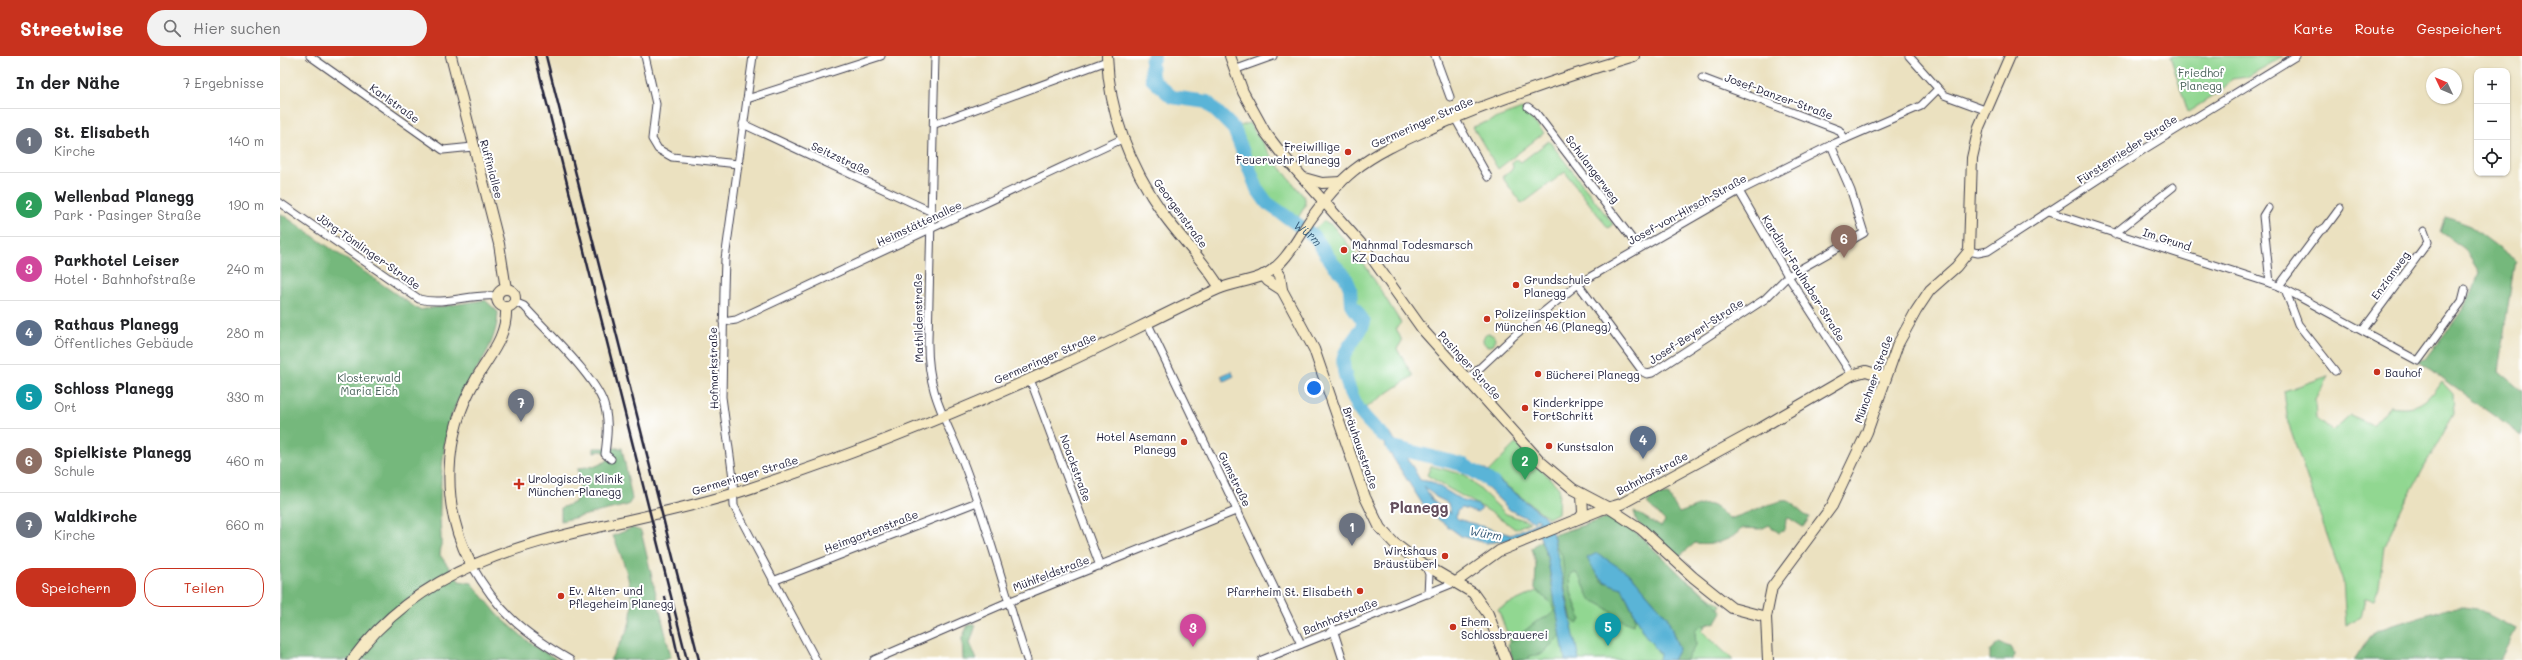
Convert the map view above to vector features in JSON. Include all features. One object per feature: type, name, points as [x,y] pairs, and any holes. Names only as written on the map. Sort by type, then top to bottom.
[{"type":"main road","name":"Ruffiniallee","points":[[451,56],[499,244],[506,290],[514,295],[510,305],[499,304],[498,296]]},
{"type":"main road","name":"Pasinger Straße","points":[[1230,56],[1243,92],[1265,132],[1301,176],[1364,247],[1423,330],[1541,462],[1582,494],[1609,508],[1640,529],[1693,578],[1723,602],[1732,608],[1766,617]]},
{"type":"main road","name":"Germeringer Straße","points":[[352,660],[384,623],[415,598],[471,564],[545,540],[734,493],[837,458],[942,417],[1030,379],[1148,324],[1220,288],[1263,275],[1274,268],[1341,182],[1350,173],[1384,150],[1455,118],[1577,74],[1634,56]]},
{"type":"main road","points":[[1969,251],[1972,158],[1985,110],[2010,56]]},
{"type":"main road","name":"Georgenstraße","points":[[1107,59],[1112,100],[1122,139],[1146,188],[1220,288]]},
{"type":"main road","points":[[1301,176],[1322,184],[1341,182]]},
{"type":"main road","name":"Münchner Straße","points":[[1768,660],[1766,617],[1772,587],[1822,521],[1847,477],[1866,432],[1898,344],[1916,311],[1930,290],[1956,268],[1969,251]]},
{"type":"main road","name":"Bräuhausstraße","points":[[1274,268],[1280,275],[1282,290],[1314,349],[1365,497],[1380,528],[1394,543],[1426,567],[1470,590],[1481,602],[1506,660]]},
{"type":"main road","name":"Bräuhausstraße","points":[[1263,275],[1268,281],[1282,290]]},
{"type":"main road","points":[[498,296],[501,291],[506,290]]},
{"type":"main road","points":[[471,564],[458,534],[453,512],[450,461],[452,440],[464,402],[498,345],[510,305]]},
{"type":"main road","name":"Bahnhofstraße","points":[[1456,582],[1500,551],[1580,518],[1621,504],[1675,476],[1852,375],[1866,371],[1885,377]]},
{"type":"main road","points":[[1580,518],[1583,513],[1582,494]]},
{"type":"street","name":"Karlstraße","points":[[310,56],[443,150],[473,146]]},
{"type":"street","points":[[645,56],[656,104],[652,139],[658,149],[672,157],[738,164]]},
{"type":"street","name":"Hofmarkstraße","points":[[753,56],[725,259],[722,397],[734,493],[734,506],[816,660]]},
{"type":"street","points":[[747,99],[882,56]]},
{"type":"street","name":"Mathildenstraße","points":[[935,56],[935,124],[929,231],[928,345],[932,387],[942,417],[965,465],[1027,660]]},
{"type":"street","points":[[1234,70],[1273,56]]},
{"type":"street","points":[[1434,56],[1450,96]]},
{"type":"street","points":[[1909,56],[1937,90],[1951,99],[1985,110]]},
{"type":"street","name":"Fürstenrieder Straße","points":[[1969,251],[1978,253],[1988,251],[2143,150],[2296,56]]},
{"type":"street","points":[[935,124],[1107,59]]},
{"type":"street","name":"Josef-Danzer-Straße","points":[[1702,78],[1838,130],[1845,139]]},
{"type":"street","name":"Josef-von-Hirsch-Straße","points":[[1467,380],[1514,335],[1578,284],[1739,192],[1831,145],[1921,106],[1937,90]]},
{"type":"street","name":"Schulangerweg","points":[[1528,107],[1536,113],[1639,248]]},
{"type":"street","points":[[1455,118],[1488,177]]},
{"type":"street","name":"Seitzstraße","points":[[743,124],[930,211]]},
{"type":"street","name":"Heimstättenallee","points":[[723,322],[736,320],[929,231],[1122,139]]},
{"type":"street","points":[[1788,276],[1864,233],[1851,191],[1831,145]]},
{"type":"street","points":[[2114,234],[2173,188]]},
{"type":"street","name":"Kardinal-Faulhaber-Straße","points":[[1739,192],[1788,276],[1852,375]]},
{"type":"street","name":"Jörg-Tömlinger-Straße","points":[[280,203],[419,299],[432,302],[448,301],[480,294],[498,296]]},
{"type":"street","points":[[2268,208],[2263,216],[2270,283]]},
{"type":"street","points":[[2335,370],[2298,324],[2282,288],[2320,231],[2326,227],[2340,208]]},
{"type":"street","name":"Im Grund","points":[[2049,212],[2270,283],[2363,330],[2418,361],[2462,301],[2465,289]]},
{"type":"street","name":"Enzianweg","points":[[2363,330],[2428,242],[2424,231]]},
{"type":"street","name":"Josef-Beyerl-Straße","points":[[1578,284],[1638,366],[1647,374],[1652,373],[1765,299],[1788,276]]},
{"type":"street","name":"Ruffiniallee","points":[[510,305],[524,306],[580,369],[600,394],[605,407],[608,427],[605,454],[611,459]]},
{"type":"street","name":"Gumstraße","points":[[1148,324],[1301,644]]},
{"type":"street","name":"Noackstraße","points":[[1030,379],[1100,566]]},
{"type":"street","name":"Heimgartenstraße","points":[[773,580],[977,502]]},
{"type":"street","name":"Mühlfeldstraße","points":[[874,660],[1008,602],[1238,510]]},
{"type":"street","points":[[471,564],[480,579],[513,622],[538,641],[570,660]]},
{"type":"street","points":[[1426,567],[1429,574],[1428,594]]},
{"type":"street","name":"Bahnhofstraße","points":[[1262,660],[1333,629],[1428,594],[1456,582]]},
{"type":"street","points":[[1333,629],[1343,660]]},
{"type":"green space","name":"Friedhof Planegg","points":[[2170,56],[2284,56],[2247,77],[2232,79],[2221,91],[2188,112]]},
{"type":"green space","points":[[1522,109],[1544,133],[1498,169],[1473,127]]},
{"type":"green space","points":[[1249,123],[1272,157],[1305,198],[1305,206],[1298,218],[1268,198],[1261,185],[1238,127]]},
{"type":"green space","points":[[1549,141],[1613,224],[1608,228],[1565,172],[1522,204],[1502,177],[1513,168],[1512,163],[1517,159],[1521,162]]},
{"type":"green space","name":"Klosterwald Maria Eich","points":[[280,213],[419,310],[485,300],[498,312],[492,341],[456,405],[448,427],[444,449],[441,486],[440,555],[459,581],[472,583],[499,616],[531,644],[558,660],[280,660]]},
{"type":"green space","points":[[2446,217],[2470,226],[2515,260],[2498,371],[2522,391],[2522,436],[2418,361],[2425,359],[2457,318],[2470,295],[2479,271],[2465,249],[2441,232]]},
{"type":"green space","points":[[1324,221],[1332,225],[1365,265],[1401,323],[1396,328],[1402,341],[1397,349],[1413,376],[1365,408],[1358,396],[1349,373],[1348,358],[1350,351],[1364,332],[1368,322],[1355,302],[1355,288],[1347,273],[1313,230]]},
{"type":"green space","points":[[1487,334],[1491,334],[1495,340],[1491,346],[1487,346],[1483,342],[1483,338]]},
{"type":"green space","points":[[2328,376],[2315,400],[2316,418],[2332,431],[2350,415],[2373,425],[2390,406],[2414,406],[2426,400],[2441,381],[2453,394],[2454,414],[2406,500],[2384,546],[2379,587],[2374,600],[2365,598],[2361,617],[2346,625],[2343,581],[2288,423],[2284,391]]},
{"type":"green space","points":[[1516,443],[1559,488],[1558,513],[1549,518],[1488,472]]},
{"type":"green space","points":[[594,448],[622,448],[632,499],[628,505],[561,521],[561,508],[575,502],[580,490],[578,468],[596,466],[607,461],[610,455],[602,451],[594,452]]},
{"type":"green space","points":[[1431,466],[1465,475],[1506,514],[1530,522],[1515,529],[1494,514],[1427,475]]},
{"type":"green space","points":[[1668,494],[1679,513],[1706,504],[1716,508],[1729,519],[1777,502],[1788,501],[1810,517],[1803,527],[1789,518],[1786,519],[1785,530],[1779,533],[1769,525],[1761,529],[1742,528],[1732,537],[1721,542],[1695,543],[1677,558],[1637,522],[1634,511],[1661,527],[1665,521],[1647,503],[1656,495]]},
{"type":"green space","points":[[1610,517],[1638,534],[1685,579],[1721,605],[1702,631],[1733,660],[1517,660],[1498,609],[1537,591],[1539,561],[1532,548],[1559,533]]},
{"type":"green space","points":[[1610,517],[1638,534],[1685,579],[1709,597],[1722,612],[1716,622],[1699,627],[1695,631],[1696,645],[1686,660],[1673,660],[1679,649],[1667,617],[1631,575],[1587,558],[1602,581],[1622,588],[1636,618],[1633,625],[1627,623],[1602,605],[1590,600],[1582,581],[1576,573],[1570,574],[1571,592],[1581,620],[1577,624],[1572,620],[1565,590],[1562,555],[1556,546],[1553,535]]},
{"type":"green space","points":[[632,528],[641,531],[671,657],[661,660],[610,660],[626,633],[630,622],[632,609],[626,571],[613,536]]},
{"type":"green space","points":[[1541,540],[1547,556],[1561,635],[1542,654],[1530,656],[1528,660],[1513,660],[1508,644],[1537,621],[1550,616],[1554,611],[1551,603],[1535,589],[1536,564],[1532,548]]},
{"type":"green space","points":[[2463,607],[2477,609],[2516,629],[2500,660],[2354,660],[2371,634],[2378,630],[2447,608]]},
{"type":"green space","points":[[968,625],[976,625],[970,643],[977,660],[963,660],[962,638]]},
{"type":"green space","points":[[1999,643],[2010,647],[2014,654],[2013,660],[1990,660],[1990,651]]},
{"type":"water","points":[[1231,371],[1234,376],[1224,381],[1221,376]]},
{"type":"water","points":[[1370,422],[1386,430],[1393,437],[1406,455],[1420,480],[1432,482],[1463,501],[1478,505],[1482,509],[1477,513],[1462,508],[1457,511],[1456,517],[1458,519],[1511,535],[1540,521],[1537,519],[1533,521],[1510,510],[1475,476],[1483,468],[1543,515],[1549,522],[1554,539],[1579,660],[1565,660],[1547,556],[1537,529],[1508,540],[1486,543],[1461,536],[1427,511]],"holes":[[[1424,486],[1436,497],[1448,503],[1451,514],[1433,501]]]},
{"type":"water","points":[[1597,553],[1631,575],[1667,617],[1679,649],[1673,660],[1659,660],[1660,654],[1645,635],[1622,588],[1605,581],[1594,570],[1587,558]]},
{"type":"waterway","name":"Würm","points":[[1154,56],[1151,62],[1152,79],[1172,97],[1207,102],[1234,129],[1257,189],[1267,203],[1314,236],[1333,264],[1345,276],[1350,288],[1351,304],[1364,322],[1344,356],[1343,362],[1348,386],[1358,409],[1383,436]]},
{"type":"waterway","name":"Würm","points":[[1393,447],[1464,465],[1493,483]]},
{"type":"railway","points":[[535,56],[687,660]]},
{"type":"railway","points":[[546,56],[699,660]]},
{"type":"railway","points":[[665,597],[679,660]]},
{"type":"place","name":"Freiwillige Feuerwehr Planegg","points":[[1348,152]]},
{"type":"place","name":"Mahnmal Todesmarsch KZ Dachau","points":[[1344,250]]},
{"type":"place","name":"Spielkiste Planegg","points":[[1844,258]]},
{"type":"place","name":"Grundschule Planegg","points":[[1516,285]]},
{"type":"place","name":"Polizeiinspektion München 46 (Planegg)","points":[[1487,319]]},
{"type":"place","name":"Bauhof","points":[[2377,372]]},
{"type":"place","name":"Bücherei Planegg","points":[[1538,374]]},
{"type":"place","name":"Kinderkrippe FortSchritt","points":[[1525,408]]},
{"type":"place","name":"Waldkirche","points":[[521,422]]},
{"type":"place","name":"Hotel Asemann Planegg","points":[[1184,442]]},
{"type":"place","name":"Kunstsalon","points":[[1549,446]]},
{"type":"place","name":"Rathaus Planegg","points":[[1643,459]]},
{"type":"place","name":"Wellenbad Planegg","points":[[1525,480]]},
{"type":"place","name":"Urologische Klinik München-Planegg","points":[[519,484]]},
{"type":"place","name":"St. Elisabeth","points":[[1352,546]]},
{"type":"place","name":"Wirtshaus Bräustüberl","points":[[1445,556]]},
{"type":"place","name":"Pfarrheim St. Elisabeth","points":[[1360,591]]},
{"type":"place","name":"Ev. Alten- und Pflegeheim Planegg","points":[[561,596]]},
{"type":"place","name":"Ehem. Schlossbrauerei","points":[[1453,627]]},
{"type":"place","name":"Schloss Planegg","points":[[1608,646]]},
{"type":"place","name":"Parkhotel Leiser","points":[[1193,647]]},
{"type":"district","name":"Planegg","points":[[1419,507]]}]
